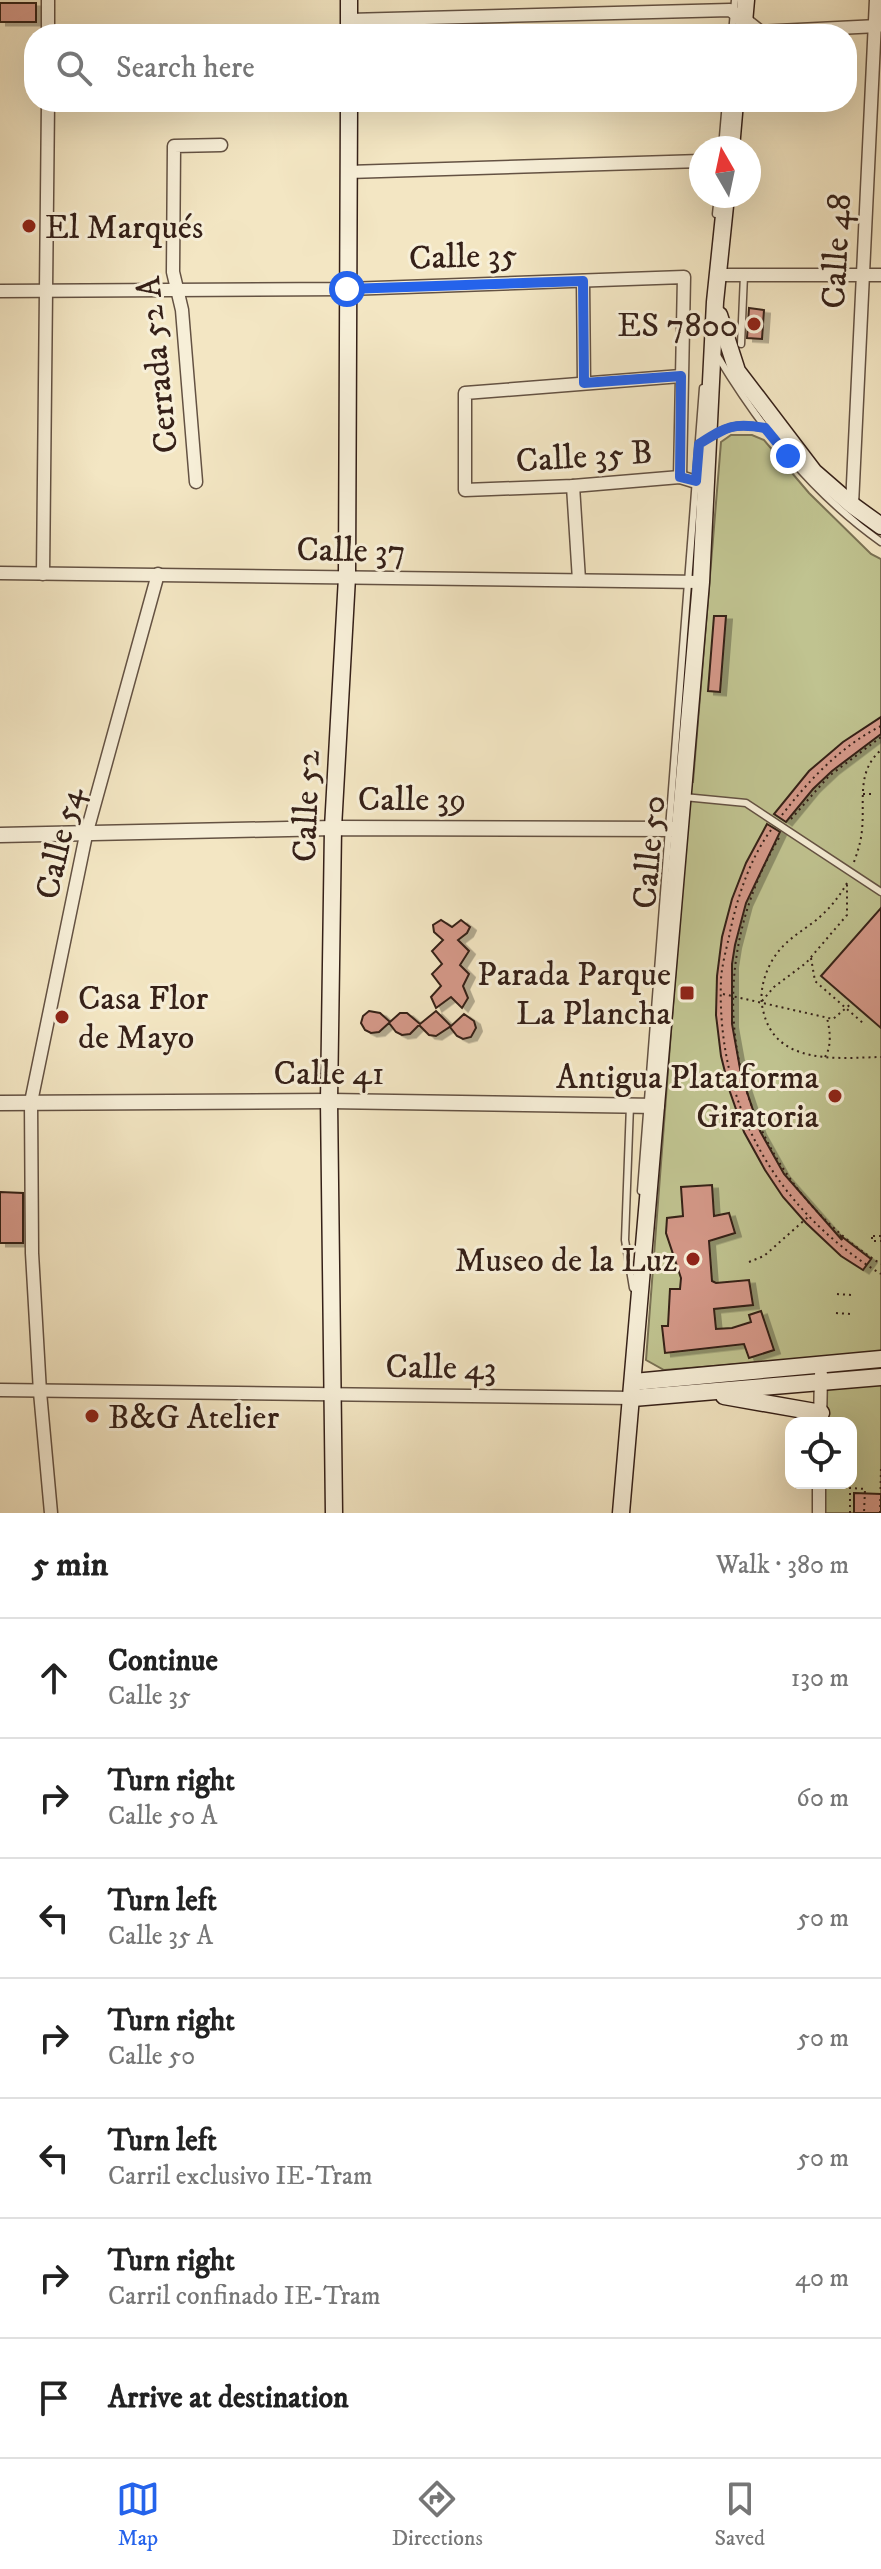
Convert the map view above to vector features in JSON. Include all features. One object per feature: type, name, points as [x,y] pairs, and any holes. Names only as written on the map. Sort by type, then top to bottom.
[{"type":"main road","points":[[349,0],[349,24]]},
{"type":"main road","points":[[743,20],[746,0]]},
{"type":"main road","name":"Calle 52","points":[[334,1513],[329,1101],[333,828],[347,577],[349,112]]},
{"type":"main road","points":[[732,136],[734,112]]},
{"type":"main road","name":"Calle 50","points":[[621,1513],[633,1390],[674,829],[683,797],[710,345],[725,208]]},
{"type":"main road","points":[[715,302],[737,371],[814,472],[881,526]]},
{"type":"main road","name":"Calle 43","points":[[633,1390],[881,1359]]},
{"type":"main road","name":"Calle 43","points":[[633,1390],[703,1392],[881,1377]]},
{"type":"main road","points":[[703,1392],[816,1417]]},
{"type":"street","points":[[48,0],[48,24]]},
{"type":"street","name":"Calle 48","points":[[852,505],[876,0]]},
{"type":"street","points":[[416,24],[730,10],[743,20],[832,24]]},
{"type":"street","points":[[857,25],[877,26]]},
{"type":"street","points":[[43,574],[48,112]]},
{"type":"street","name":"Cerrada 52 A","points":[[196,482],[182,310],[173,272],[174,146],[221,145]]},
{"type":"street","points":[[348,172],[689,161]]},
{"type":"street","points":[[718,275],[881,275]]},
{"type":"street","name":"Calle 35","points":[[0,291],[347,289],[684,277],[681,376]]},
{"type":"street","points":[[583,281],[584,383],[681,376],[680,477]]},
{"type":"street","name":"Calle 35 B","points":[[584,383],[465,393],[465,490],[573,486],[680,477],[701,483]]},
{"type":"street","points":[[573,486],[579,580]]},
{"type":"street","name":"Calle 37","points":[[0,573],[694,582]]},
{"type":"street","name":"Calle 54","points":[[51,1513],[32,1253],[31,1102],[86,835],[158,574]]},
{"type":"street","name":"Calle 39","points":[[0,835],[333,828],[674,829]]},
{"type":"street","name":"Calle 41","points":[[0,1103],[329,1101],[652,1106]]},
{"type":"street","points":[[820,1417],[822,1364]]},
{"type":"street","name":"Calle 43","points":[[0,1390],[332,1395],[633,1390]]},
{"type":"street","points":[[819,1489],[819,1513]]},
{"type":"lane","points":[[723,136],[725,112]]},
{"type":"lane","points":[[717,208],[710,345],[751,411],[824,496],[881,542]]},
{"type":"lane","points":[[741,344],[744,275]]},
{"type":"lane","points":[[704,441],[726,426],[741,424],[765,428]]},
{"type":"lane","points":[[674,829],[694,582]]},
{"type":"lane","points":[[683,797],[746,803],[881,892]]},
{"type":"lane","points":[[630,1105],[624,1219],[626,1259],[633,1288]]},
{"type":"lane","points":[[633,1390],[629,1383],[633,1288],[652,1106]]},
{"type":"path","points":[[881,726],[862,735],[807,782],[764,840],[735,906],[721,977],[724,1049],[740,1108],[766,1163],[808,1217],[847,1253],[881,1274]]},
{"type":"path","points":[[881,737],[829,776],[785,828],[764,864],[744,915],[732,996],[742,1077],[772,1152],[787,1176],[822,1218],[881,1264]]},
{"type":"path","points":[[761,1002],[774,987],[811,957],[847,915],[847,884],[862,830],[861,794],[867,768],[881,750]]},
{"type":"path","points":[[861,794],[872,794]]},
{"type":"path","points":[[847,884],[823,914],[778,951],[764,981],[761,1002],[767,1025],[784,1046],[804,1055],[824,1058],[881,1057]]},
{"type":"path","points":[[811,957],[815,981],[864,1024]]},
{"type":"path","points":[[722,994],[833,1019],[852,1003]]},
{"type":"path","points":[[824,1058],[828,1054],[830,1031],[827,1018]]},
{"type":"path","points":[[749,1262],[764,1256],[808,1217]]},
{"type":"path","points":[[872,1237],[872,1241],[881,1238]]},
{"type":"path","points":[[837,1294],[851,1295]]},
{"type":"path","points":[[836,1313],[850,1314]]},
{"type":"path","points":[[880,1513],[881,1467]]},
{"type":"path","points":[[850,1513],[850,1488],[865,1489],[864,1513]]},
{"type":"green space","points":[[731,435],[752,435],[764,440],[809,493],[871,554],[881,559],[881,1513],[824,1513],[825,1489],[857,1489],[857,1417],[825,1417],[826,1357],[664,1370],[646,1360],[690,782],[693,782],[721,442]]},
{"type":"building","points":[[0,3],[36,3],[36,22],[0,22]]},
{"type":"building","name":"ES 7800","points":[[749,308],[764,310],[762,339],[747,338]]},
{"type":"building","points":[[714,616],[726,616],[720,692],[708,691]]},
{"type":"building","points":[[881,717],[881,734],[832,771],[786,822],[774,814],[809,771],[843,742]]},
{"type":"building","points":[[767,824],[780,832],[746,903],[732,964],[732,1024],[741,1074],[760,1131],[784,1174],[842,1240],[841,1236],[871,1259],[863,1270],[841,1256],[806,1223],[765,1170],[744,1132],[721,1056],[716,1015],[722,937],[746,863]]},
{"type":"building","points":[[881,908],[881,1028],[821,976]]},
{"type":"building","points":[[441,920],[452,927],[461,920],[470,927],[458,940],[469,951],[460,965],[469,974],[463,986],[468,998],[462,1008],[451,997],[436,1008],[431,997],[441,986],[432,974],[442,964],[432,951],[443,940],[434,932],[433,925]]},
{"type":"building","points":[[369,1011],[380,1013],[390,1022],[400,1013],[407,1013],[420,1024],[436,1011],[451,1026],[436,1036],[429,1035],[419,1025],[410,1034],[402,1035],[389,1023],[379,1032],[371,1033],[361,1023]]},
{"type":"building","points":[[464,1014],[474,1021],[476,1028],[471,1037],[463,1039],[450,1027]]},
{"type":"building","name":"Museo de la Luz","points":[[712,1185],[714,1216],[729,1213],[735,1233],[709,1241],[712,1281],[749,1280],[753,1305],[714,1309],[716,1329],[751,1322],[749,1315],[761,1311],[774,1350],[749,1358],[744,1344],[665,1353],[662,1326],[668,1326],[670,1289],[680,1289],[681,1278],[666,1233],[667,1218],[683,1216],[681,1187]]},
{"type":"building","points":[[0,1192],[23,1193],[23,1243],[0,1243]]},
{"type":"building","points":[[854,1493],[881,1494],[881,1513],[854,1513]]},
{"type":"place","name":"El Marqués","points":[[29,226]]},
{"type":"place","name":"ES 7800","points":[[754,324]]},
{"type":"place","name":"Parada Parque La Plancha","points":[[687,993]]},
{"type":"place","name":"Casa Flor de Mayo","points":[[62,1017]]},
{"type":"place","name":"Antigua Plataforma Giratoria","points":[[835,1096]]},
{"type":"place","name":"Museo de la Luz","points":[[693,1259]]},
{"type":"place","name":"B&G Atelier","points":[[92,1416]]},
{"type":"route","points":[[347,289],[583,281],[584,383],[681,376],[680,477],[696,481],[699,444],[726,426],[741,424],[765,428],[788,456]]}]
